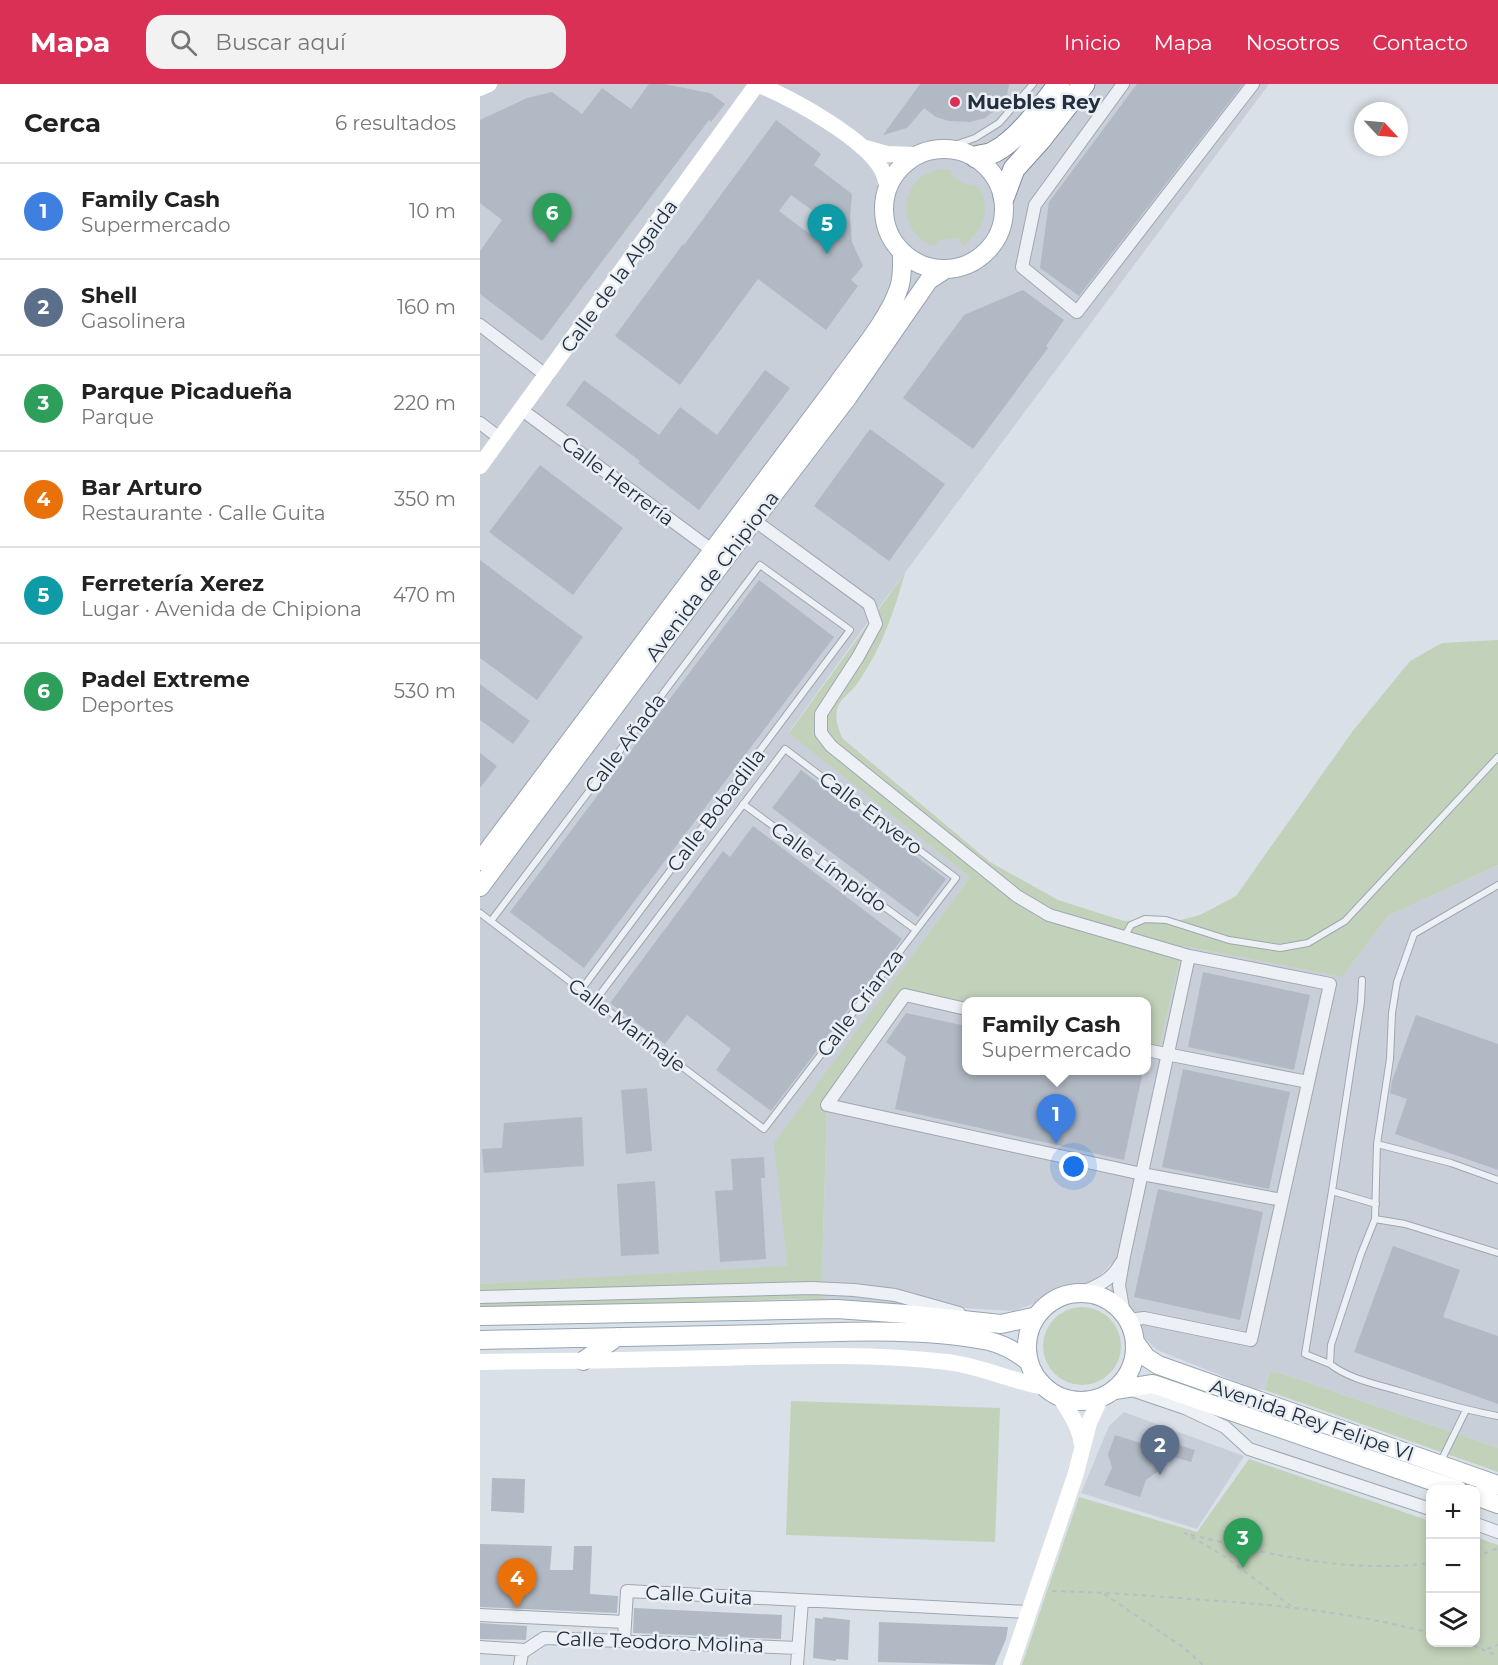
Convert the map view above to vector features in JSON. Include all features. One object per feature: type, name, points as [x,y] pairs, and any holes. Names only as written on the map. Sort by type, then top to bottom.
[{"type":"highway","points":[[976,157],[993,153],[1006,144],[1059,84]]},
{"type":"highway","points":[[1004,196],[1014,168],[1041,139],[1084,84]]},
{"type":"main road","points":[[946,148],[962,150],[976,157],[994,174],[1004,196],[1005,214],[992,246],[979,258],[963,266],[946,269],[930,267],[902,252],[891,238],[885,222],[884,205],[894,175],[904,164],[916,155],[946,148]]},
{"type":"main road","name":"Avenida de Chipiona","points":[[480,861],[836,386],[891,307],[900,286],[903,269],[902,252]]},
{"type":"main road","name":"Avenida de Chipiona","points":[[480,886],[848,397],[929,280],[946,269]]},
{"type":"main road","points":[[1083,1292],[1108,1299],[1126,1317],[1135,1342],[1134,1357],[1129,1372],[1114,1392],[1080,1401],[1060,1397],[1044,1387],[1034,1374],[1029,1362],[1027,1345],[1030,1330],[1037,1316],[1047,1305],[1063,1296],[1083,1292]]},
{"type":"main road","points":[[480,1316],[837,1309],[1001,1324],[1037,1316]]},
{"type":"main road","points":[[480,1340],[833,1332],[913,1334],[991,1342],[1014,1350],[1029,1362]]},
{"type":"main road","points":[[584,1361],[618,1337]]},
{"type":"main road","name":"Avenida Rey Felipe VI","points":[[1135,1342],[1146,1357],[1158,1365],[1498,1485]]},
{"type":"main road","name":"Avenida Rey Felipe VI","points":[[1114,1392],[1153,1384],[1444,1485]]},
{"type":"main road","points":[[1480,1497],[1498,1504]]},
{"type":"street","points":[[480,85],[489,84]]},
{"type":"street","points":[[757,84],[837,128],[862,146],[882,170],[888,188]]},
{"type":"street","name":"Calle de la Algaida","points":[[480,466],[757,84]]},
{"type":"street","points":[[1123,84],[1035,205],[1022,267],[1077,312],[1253,84]]},
{"type":"street","points":[[862,146],[887,154],[916,155]]},
{"type":"street","points":[[480,325],[548,375]]},
{"type":"street","name":"Calle Herrería","points":[[522,410],[713,551]]},
{"type":"street","points":[[480,423],[501,439]]},
{"type":"street","points":[[754,520],[869,604],[876,624],[858,657],[821,714],[821,733],[831,746],[1017,897],[1049,915],[1190,956],[1330,984],[1251,1340],[1144,1318],[1126,1317],[1119,1285],[1190,956]]},
{"type":"street","points":[[962,1008],[905,995],[827,1105],[1142,1174],[1282,1200]]},
{"type":"street","points":[[1151,1051],[1308,1082]]},
{"type":"street","points":[[1083,1292],[1107,1281],[1117,1271],[1124,1256]]},
{"type":"street","points":[[480,1297],[812,1288],[854,1290],[895,1295],[983,1321]]},
{"type":"street","points":[[480,1362],[794,1356],[900,1358],[966,1365],[1044,1387]]},
{"type":"street","points":[[1011,1665],[1069,1480],[1082,1452],[1089,1423],[1114,1392],[1185,1408],[1225,1427],[1249,1449],[1426,1507]]},
{"type":"street","points":[[1060,1397],[1077,1425],[1081,1436],[1082,1452]]},
{"type":"street","points":[[1480,1525],[1498,1532]]},
{"type":"street","name":"Calle Guita","points":[[624,1640],[627,1591],[802,1601]]},
{"type":"street","points":[[797,1665],[802,1601],[1029,1612]]},
{"type":"street","name":"Calle Guita","points":[[480,1615],[625,1622]]},
{"type":"street","name":"Calle Teodoro Molina","points":[[480,1647],[526,1650],[544,1638],[798,1648]]},
{"type":"street","points":[[520,1665],[522,1653],[526,1650]]},
{"type":"lane","points":[[946,148],[975,138],[999,123],[1033,84]]},
{"type":"lane","name":"Calle Bobadilla","points":[[582,990],[850,630],[760,565]]},
{"type":"lane","name":"Calle Añada","points":[[491,921],[760,565]]},
{"type":"lane","name":"Calle Bobadilla","points":[[596,1001],[785,749]]},
{"type":"lane","name":"Calle Envero","points":[[785,749],[956,878]]},
{"type":"lane","points":[[1124,937],[1131,925],[1145,919],[1156,919],[1166,920],[1229,940],[1280,948],[1308,943],[1345,921],[1498,757]]},
{"type":"lane","name":"Calle Límpido","points":[[743,804],[916,930]]},
{"type":"lane","name":"Calle Crianza","points":[[764,1129],[956,878]]},
{"type":"lane","points":[[1330,1364],[1331,1346],[1361,1254],[1376,1219],[1377,1144],[1390,1059],[1392,1013],[1397,982],[1414,934],[1498,885]]},
{"type":"lane","name":"Calle Marinaje","points":[[480,913],[764,1129]]},
{"type":"lane","points":[[1362,980],[1361,1002],[1305,1354],[1365,1381],[1466,1410],[1498,1416]]},
{"type":"lane","points":[[1377,1144],[1451,1163],[1498,1180]]},
{"type":"lane","points":[[1332,1191],[1376,1204]]},
{"type":"lane","points":[[1376,1219],[1406,1224],[1498,1253]]},
{"type":"lane","points":[[1440,1464],[1466,1410]]},
{"type":"path","points":[[1292,1607],[1224,1556],[1185,1533],[1293,1559],[1374,1566],[1426,1563]]},
{"type":"path","points":[[1480,1555],[1498,1548]]},
{"type":"path","points":[[1047,1591],[1102,1592],[1292,1607],[1354,1616],[1426,1632]]},
{"type":"path","points":[[1102,1592],[1174,1641],[1203,1665]]},
{"type":"path","points":[[1485,1650],[1498,1645]]},
{"type":"path","points":[[1478,1647],[1498,1656]]},
{"type":"shaded area","points":[[480,84],[1269,84],[860,633],[789,732],[970,877],[775,1143],[787,1267],[480,1284]]},
{"type":"shaded area","points":[[1498,865],[1498,1448],[1283,1374],[1270,1371],[1265,1390],[1255,1389],[1157,1350],[1145,1338],[1111,1292],[1111,1264],[1095,1281],[1014,1311],[824,1300],[822,1271],[827,1105],[905,995],[962,1008],[962,1075],[1151,1075],[1151,1051],[1158,1053],[1183,946],[1342,977],[1388,916]]},
{"type":"shaded area","points":[[1124,1412],[1244,1456],[1197,1529],[1081,1493],[1109,1426]]},
{"type":"green space","points":[[939,169],[949,169],[953,177],[960,182],[978,186],[985,203],[981,226],[963,246],[959,238],[940,240],[934,246],[925,242],[918,236],[908,220],[907,201],[915,183],[923,176]]},
{"type":"green space","points":[[905,573],[881,642],[857,684],[838,706],[836,718],[842,738],[990,862],[1058,900],[1124,921],[1173,922],[1200,915],[1236,896],[1352,732],[1410,661],[1442,643],[1498,640],[1498,865],[1388,916],[1342,977],[1183,946],[1158,1053],[1151,1051],[1151,997],[962,997],[962,1008],[905,995],[827,1105],[822,1271],[824,1300],[480,1308],[480,1284],[787,1266],[774,1143],[970,877],[789,733]]},
{"type":"green space","points":[[1082,1307],[1097,1310],[1114,1324],[1121,1346],[1118,1361],[1104,1378],[1082,1385],[1067,1382],[1050,1368],[1043,1346],[1046,1331],[1060,1314]]},
{"type":"green space","points":[[1270,1371],[1498,1448],[1498,1472],[1265,1390]]},
{"type":"green space","points":[[791,1401],[1000,1408],[995,1542],[786,1535]]},
{"type":"green space","points":[[1249,1459],[1426,1520],[1426,1647],[1480,1647],[1480,1538],[1498,1545],[1498,1665],[1022,1665],[1079,1497],[1197,1532]]},
{"type":"building","points":[[649,84],[664,84],[710,93],[725,104],[711,122],[709,120],[542,341],[480,294],[480,251],[502,220],[480,203],[480,120],[527,98],[552,92],[582,114],[602,88],[631,109]]},
{"type":"building","name":"Muebles Rey","points":[[920,84],[1009,84],[1007,95],[998,108],[985,118],[970,122],[949,121],[936,117],[924,108],[907,128],[883,135]]},
{"type":"building","points":[[1137,84],[1243,84],[1079,296],[1040,268],[1049,202]]},
{"type":"building","points":[[776,120],[821,154],[814,165],[852,194],[850,217],[852,242],[863,266],[851,280],[858,286],[826,330],[758,279],[680,385],[615,336]],"holes":[[[791,195],[823,218],[811,235],[779,211]]]},
{"type":"building","points":[[1023,290],[1064,320],[1046,346],[1048,348],[973,449],[903,398],[964,315]]},
{"type":"building","points":[[765,370],[790,388],[699,510],[638,463],[640,461],[566,405],[584,380],[659,435],[680,407],[717,435]]},
{"type":"building","points":[[870,429],[945,484],[889,561],[814,506]]},
{"type":"building","points":[[540,465],[623,528],[573,595],[489,532]]},
{"type":"building","points":[[480,560],[583,637],[537,700],[480,658]]},
{"type":"building","points":[[759,580],[834,637],[584,968],[510,912]]},
{"type":"building","points":[[480,684],[530,721],[513,744],[480,720]]},
{"type":"building","points":[[480,753],[497,766],[480,788]]},
{"type":"building","points":[[801,770],[946,879],[918,917],[772,808]]},
{"type":"building","points":[[753,826],[902,939],[771,1111],[716,1070],[731,1049],[687,1015],[665,1044],[610,1003],[723,851],[730,857]]},
{"type":"building","points":[[1203,972],[1310,995],[1294,1070],[1188,1047]]},
{"type":"building","points":[[906,1013],[962,1025],[962,1075],[1142,1075],[1124,1160],[895,1109],[906,1057],[886,1042]]},
{"type":"building","points":[[1416,1015],[1498,1044],[1498,1170],[1395,1134],[1407,1099],[1390,1093],[1392,1081]]},
{"type":"building","points":[[1183,1069],[1290,1092],[1269,1189],[1162,1167]]},
{"type":"building","points":[[647,1088],[652,1151],[626,1154],[621,1090]]},
{"type":"building","points":[[582,1117],[584,1166],[484,1173],[482,1149],[502,1148],[504,1123]]},
{"type":"building","points":[[764,1157],[765,1178],[761,1178],[766,1259],[720,1262],[715,1191],[733,1190],[731,1159]]},
{"type":"building","points":[[655,1181],[659,1254],[621,1256],[617,1184]]},
{"type":"building","points":[[1158,1189],[1263,1212],[1240,1320],[1134,1297]]},
{"type":"building","points":[[1393,1246],[1460,1270],[1443,1317],[1498,1336],[1498,1404],[1354,1352]]},
{"type":"building","points":[[1115,1435],[1166,1451],[1160,1470],[1146,1480],[1140,1497],[1104,1485],[1112,1468],[1108,1454]]},
{"type":"building","points":[[1172,1443],[1195,1450],[1191,1462],[1168,1455]]},
{"type":"building","points":[[492,1478],[525,1479],[524,1513],[491,1511]]},
{"type":"building","points":[[480,1544],[552,1546],[550,1570],[573,1570],[574,1546],[592,1546],[590,1594],[618,1596],[617,1613],[480,1607]]},
{"type":"building","points":[[634,1608],[782,1615],[781,1639],[633,1633]]},
{"type":"building","points":[[823,1617],[850,1620],[848,1660],[813,1658],[815,1618],[823,1619]]},
{"type":"building","points":[[879,1622],[1008,1627],[1006,1639],[995,1665],[878,1662]]},
{"type":"building","points":[[480,1623],[527,1626],[526,1640],[480,1639]]},
{"type":"place","name":"Muebles Rey","points":[[955,102]]},
{"type":"place","name":"Padel Extreme","points":[[552,243]]},
{"type":"place","name":"Ferretería Xerez","points":[[827,254]]},
{"type":"place","name":"Family Cash","points":[[1056,1144]]},
{"type":"place","name":"Shell","points":[[1160,1475]]},
{"type":"place","name":"Parque Picadueña","points":[[1243,1568]]},
{"type":"place","name":"Bar Arturo","points":[[517,1608]]}]
